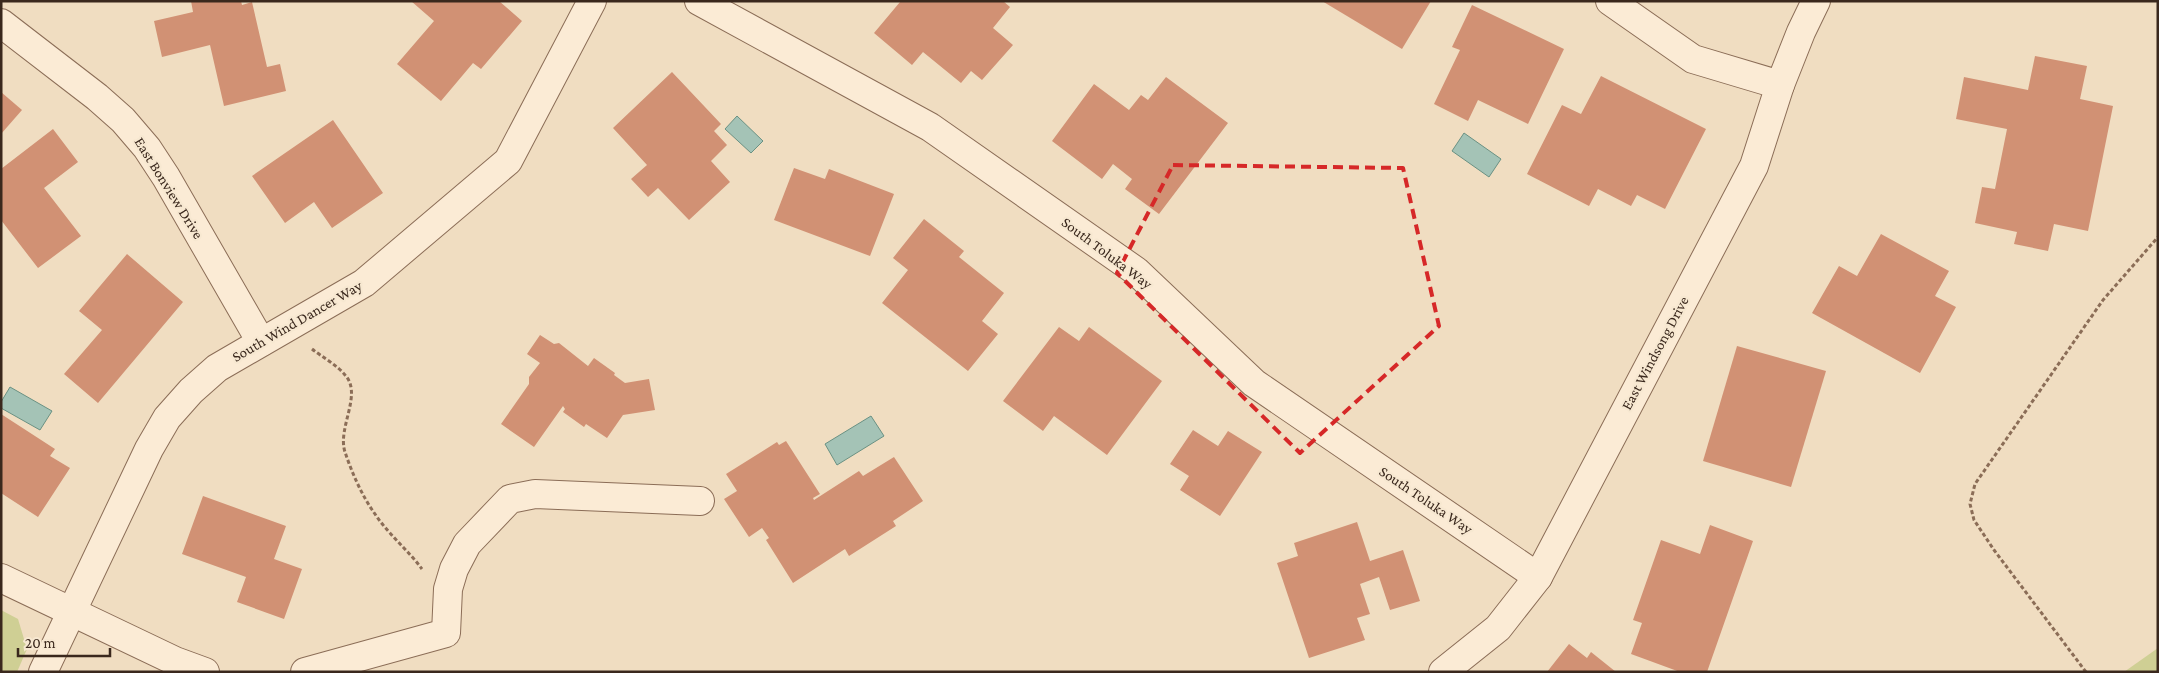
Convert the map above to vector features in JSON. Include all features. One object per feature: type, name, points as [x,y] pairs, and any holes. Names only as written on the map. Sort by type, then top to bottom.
[{"type":"street","name":"South Wind Dancer Way","points":[[43,672],[149,449],[167,418],[191,391],[217,368],[364,283],[508,161],[592,1]]},
{"type":"street","name":"South Toluka Way","points":[[699,1],[930,127],[1136,270],[1254,383],[1538,577]]},
{"type":"street","points":[[1610,1],[1693,59],[1780,85]]},
{"type":"street","name":"East Windsong Drive","points":[[1443,672],[1498,628],[1538,577],[1754,166],[1780,85],[1801,32],[1816,1]]},
{"type":"street","name":"East Bonview Drive","points":[[1,23],[97,97],[123,120],[147,148],[166,177],[261,342]]},
{"type":"street","points":[[305,672],[446,633],[448,589],[454,569],[467,544],[510,499],[535,494],[700,501]]},
{"type":"street","points":[[1,578],[175,661],[205,672]]},
{"type":"path","points":[[2086,672],[1989,542],[1974,520],[1970,504],[1976,484],[2103,300],[2158,237]]},
{"type":"path","points":[[312,349],[346,375],[351,386],[351,402],[343,432],[344,451],[363,494],[375,516],[423,570]]},
{"type":"highlighted area","points":[[1173,165],[1403,168],[1439,326],[1300,453],[1117,273]]},
{"type":"green space","points":[[1,610],[18,619],[27,649],[17,672],[1,672]]},
{"type":"green space","points":[[2158,648],[2158,672],[2124,672]]},
{"type":"shaded area","points":[[737,116],[763,141],[751,153],[725,129]]},
{"type":"shaded area","points":[[1464,133],[1501,159],[1489,177],[1452,151]]},
{"type":"shaded area","points":[[10,387],[52,411],[40,430],[1,408],[1,402]]},
{"type":"shaded area","points":[[871,416],[884,436],[837,465],[825,444]]},
{"type":"building","points":[[191,1],[241,1],[242,5],[252,2],[267,67],[280,64],[286,91],[224,106],[210,45],[162,57],[154,21],[193,12]]},
{"type":"building","points":[[411,1],[499,1],[522,21],[481,69],[473,63],[441,101],[397,64],[434,21]]},
{"type":"building","points":[[898,1],[1003,1],[1010,7],[993,28],[1013,45],[982,80],[971,71],[961,83],[923,52],[912,65],[874,33],[900,2]]},
{"type":"building","points":[[1322,1],[1431,1],[1402,49]]},
{"type":"building","points":[[1472,5],[1564,49],[1528,124],[1478,100],[1468,121],[1434,104],[1460,50],[1452,47]]},
{"type":"building","points":[[2035,56],[2087,66],[2080,99],[2113,106],[2088,231],[2054,224],[2048,251],[2014,244],[2017,232],[1975,223],[1982,187],[1995,189],[2007,129],[1956,119],[1964,77],[2028,90]]},
{"type":"building","points":[[672,72],[721,124],[714,131],[727,145],[711,161],[730,182],[689,220],[658,188],[648,197],[631,179],[647,165],[613,128]]},
{"type":"building","points":[[1601,76],[1706,129],[1665,209],[1637,195],[1631,206],[1598,189],[1589,206],[1527,174],[1562,105],[1581,114]]},
{"type":"building","points":[[1166,77],[1228,123],[1159,214],[1125,189],[1132,179],[1113,164],[1102,179],[1052,141],[1094,84],[1129,110],[1141,95],[1148,100]]},
{"type":"building","points":[[1,92],[22,110],[1,134]]},
{"type":"building","points":[[333,120],[383,193],[332,228],[314,202],[285,223],[252,176]]},
{"type":"building","points":[[53,129],[78,162],[44,188],[81,236],[38,268],[1,220],[1,169]]},
{"type":"building","points":[[794,168],[825,179],[829,169],[894,194],[870,256],[774,220]]},
{"type":"building","points":[[924,219],[964,251],[959,257],[1004,293],[982,321],[998,334],[968,371],[882,303],[908,270],[893,258]]},
{"type":"building","points":[[1881,234],[1949,271],[1935,296],[1956,307],[1920,373],[1812,313],[1839,266],[1857,276]]},
{"type":"building","points":[[127,254],[183,302],[98,403],[64,374],[102,330],[79,311]]},
{"type":"building","points":[[1059,327],[1079,341],[1089,327],[1162,381],[1107,455],[1054,416],[1043,431],[1003,401]]},
{"type":"building","points":[[540,335],[554,344],[559,343],[588,366],[594,358],[615,373],[614,375],[625,383],[649,379],[655,410],[623,415],[607,438],[586,424],[584,427],[563,412],[565,409],[563,406],[534,447],[501,424],[529,384],[529,377],[540,363],[527,354]]},
{"type":"building","points":[[1737,346],[1826,371],[1791,487],[1703,461]]},
{"type":"building","points":[[1,414],[55,449],[50,456],[70,468],[38,517],[1,493]]},
{"type":"building","points":[[1193,430],[1218,446],[1228,431],[1262,452],[1220,516],[1180,490],[1189,476],[1170,464]]},
{"type":"building","points":[[786,441],[820,494],[813,498],[814,500],[859,471],[863,476],[894,457],[923,501],[893,521],[896,526],[849,556],[845,549],[793,583],[766,540],[769,538],[762,528],[749,537],[724,499],[737,491],[726,474],[777,442],[779,445]]},
{"type":"building","points":[[203,496],[286,526],[274,559],[302,569],[284,619],[237,602],[246,577],[182,554]]},
{"type":"building","points":[[1357,522],[1370,561],[1403,550],[1420,601],[1390,610],[1379,577],[1360,584],[1370,614],[1357,618],[1365,640],[1309,658],[1277,563],[1298,556],[1294,543]]},
{"type":"building","points":[[1710,525],[1753,541],[1707,672],[1680,672],[1631,654],[1642,623],[1633,620],[1661,540],[1700,554]]},
{"type":"building","points":[[1569,644],[1587,658],[1591,652],[1616,672],[1547,672]]}]
